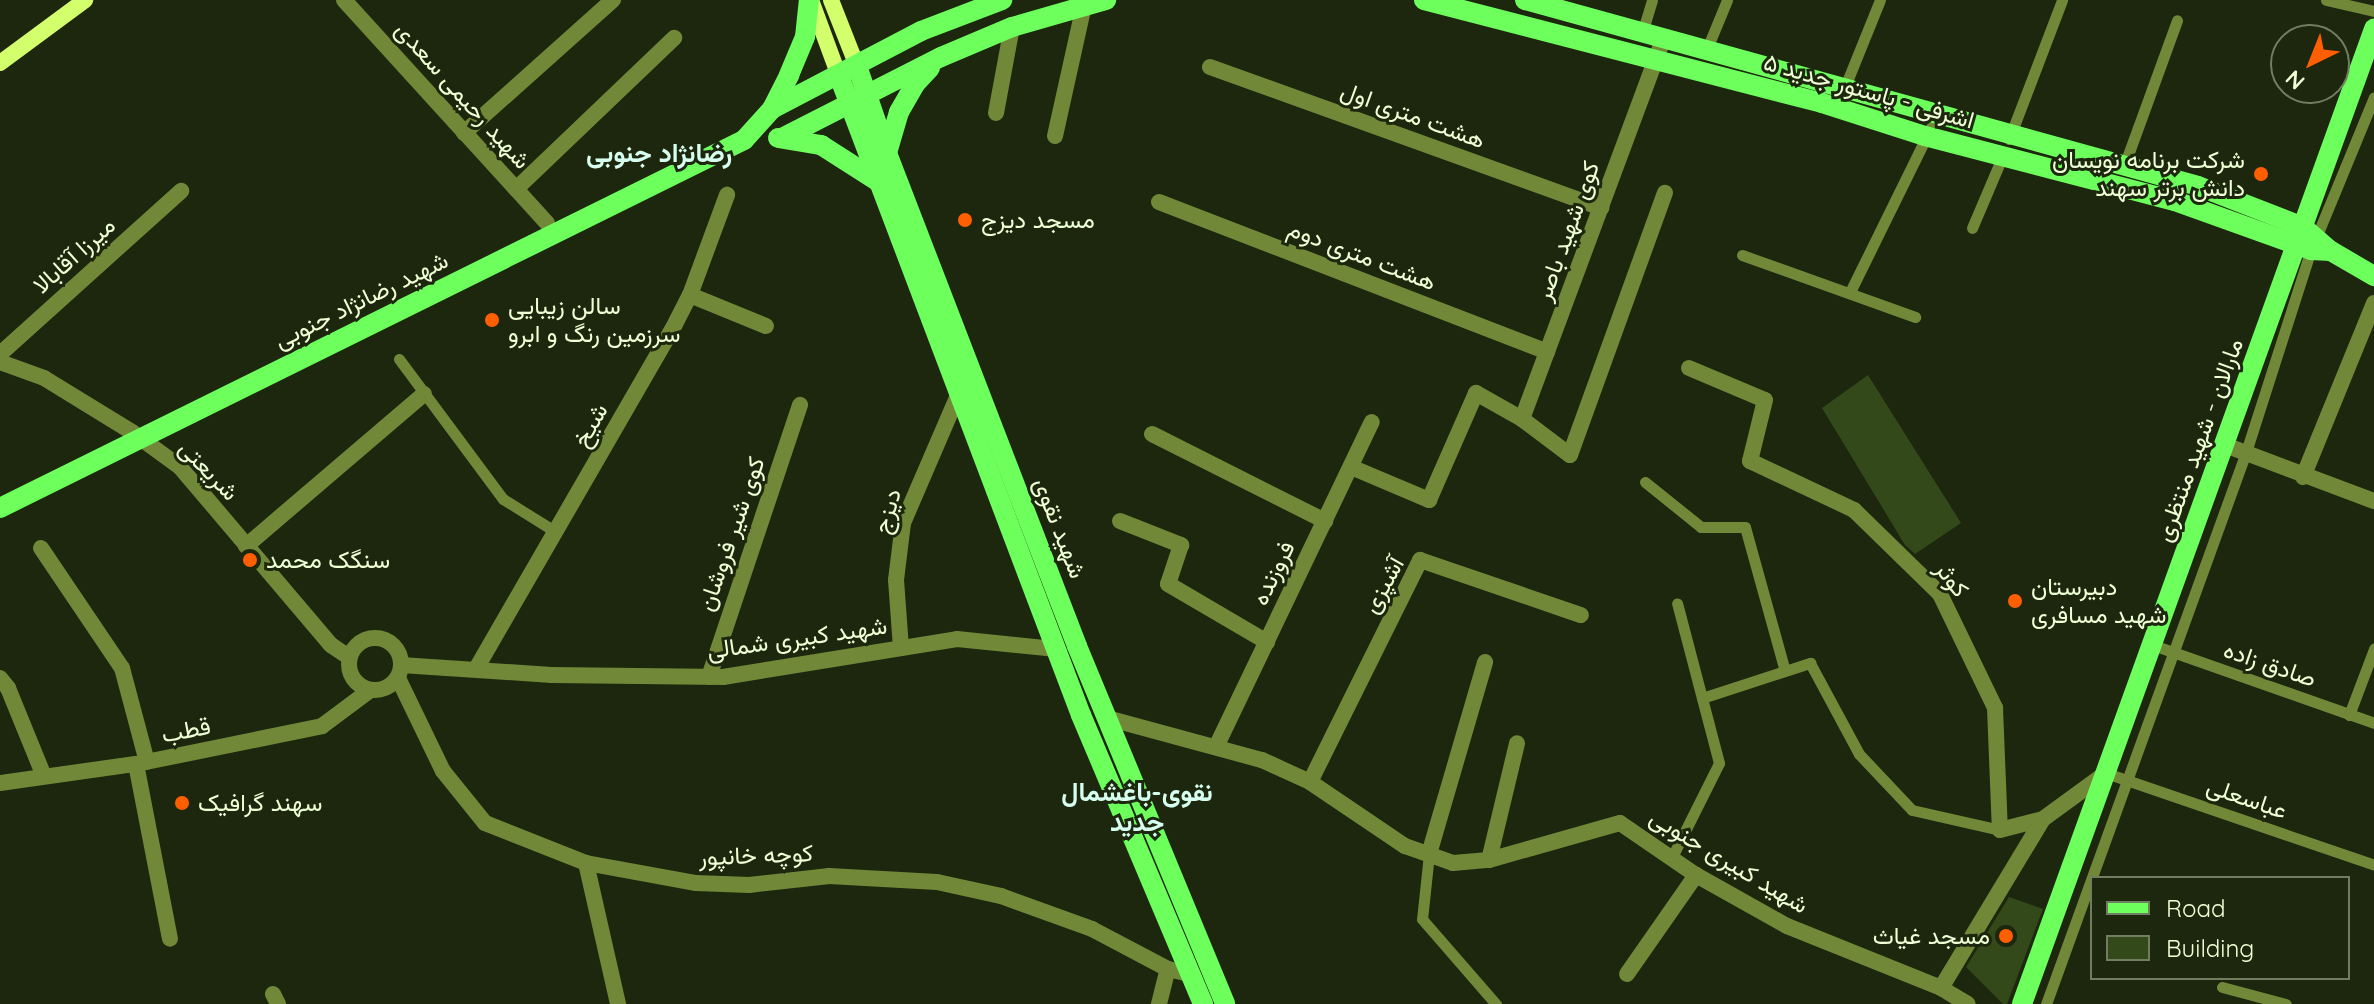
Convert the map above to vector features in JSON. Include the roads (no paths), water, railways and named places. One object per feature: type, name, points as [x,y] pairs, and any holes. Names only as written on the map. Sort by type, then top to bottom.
[{"type":"main road","points":[[0,63],[85,0]]},
{"type":"main road","points":[[810,0],[839,76]]},
{"type":"main road","points":[[744,140],[772,109],[805,37],[810,0]]},
{"type":"main road","points":[[831,0],[857,66]]},
{"type":"main road","points":[[772,109],[921,31],[1002,0]]},
{"type":"main road","points":[[782,138],[941,57],[1012,27],[1106,0]]},
{"type":"main road","name":"اشرفی - پاستور جدید ۵","points":[[1424,0],[1822,103],[1925,136],[2175,201],[2312,241]]},
{"type":"main road","name":"اشرفی - پاستور جدید ۵","points":[[1525,0],[2198,186],[2312,241]]},
{"type":"main road","name":"مارالان - شهید منتظری","points":[[2022,1004],[2225,445],[2312,241],[2374,29]]},
{"type":"main road","points":[[887,153],[899,112],[915,84],[941,57]]},
{"type":"main road","name":"شهید نقوی","points":[[857,66],[860,100],[882,184],[958,395],[1056,649],[1203,1004]]},
{"type":"main road","name":"شهید نقوی","points":[[839,76],[860,100],[887,153],[1107,718],[1225,1004]]},
{"type":"main road","points":[[744,140],[782,138],[821,145],[882,184]]},
{"type":"main road","name":"شهید رضانژاد جنوبی","points":[[0,508],[744,140]]},
{"type":"main road","points":[[2312,241],[2374,276]]},
{"type":"street","name":"شهید رحیمی سعدی","points":[[344,0],[547,223]]},
{"type":"street","points":[[464,133],[613,0]]},
{"type":"street","points":[[1055,136],[1084,5]]},
{"type":"street","points":[[996,113],[1012,27]]},
{"type":"street","points":[[516,189],[674,38]]},
{"type":"street","name":"کوی شهید باصر","points":[[1522,419],[1663,39]]},
{"type":"street","name":"هشت متری اول","points":[[1210,67],[1601,208]]},
{"type":"street","name":"میرزا آقابالا","points":[[0,354],[181,191]]},
{"type":"street","points":[[1351,467],[1429,500],[1476,393],[1522,419],[1570,455],[1665,193]]},
{"type":"street","name":"شیخ","points":[[476,669],[690,295],[727,195]]},
{"type":"street","name":"هشت متری دوم","points":[[1159,202],[1547,352]]},
{"type":"street","points":[[690,295],[766,326]]},
{"type":"street","points":[[2303,477],[2374,303]]},
{"type":"street","name":"شریعتی","points":[[0,362],[44,378],[132,432],[180,467],[331,645],[349,657]]},
{"type":"street","name":"کوثر","points":[[1689,368],[1765,400],[1750,461],[1854,510],[1940,594],[1995,708],[2000,830]]},
{"type":"street","points":[[246,546],[424,394]]},
{"type":"street","name":"دیزج","points":[[901,648],[896,580],[903,523],[958,395]]},
{"type":"street","name":"کوی شیر فروشان","points":[[709,677],[800,405]]},
{"type":"street","name":"فروزنده","points":[[1217,745],[1372,422]]},
{"type":"street","points":[[1152,434],[1325,521]]},
{"type":"street","points":[[2225,445],[2303,477],[2374,501]]},
{"type":"street","points":[[1120,521],[1181,545],[1168,584],[1267,642]]},
{"type":"street","points":[[41,548],[122,668],[170,939]]},
{"type":"street","name":"آشپزی","points":[[1310,782],[1420,560],[1581,615]]},
{"type":"street","points":[[381,639],[393,645],[400,671],[386,689],[369,691],[354,681],[349,657],[359,643],[381,639]]},
{"type":"street","name":"شهید کبیری شمالی","points":[[400,671],[476,669],[552,675],[709,677],[818,665],[957,639],[1056,649]]},
{"type":"street","points":[[1429,854],[1485,662]]},
{"type":"street","name":"کوچه خانپور","points":[[400,671],[443,771],[485,823],[586,863],[696,883],[749,885],[829,876],[937,882],[1001,896],[1079,924],[1168,969],[1190,974]]},
{"type":"street","points":[[0,678],[44,776]]},
{"type":"street","name":"قطب","points":[[0,783],[141,763],[322,726],[369,691]]},
{"type":"street","name":"شهید کبیری جنوبی","points":[[1107,718],[1217,745],[1262,760],[1310,782],[1405,846],[1453,863],[1489,860],[1620,823],[1696,875],[1787,926],[1941,988],[1968,1004]]},
{"type":"street","points":[[1489,860],[1517,743]]},
{"type":"street","points":[[2000,830],[2043,819],[2106,773]]},
{"type":"street","points":[[1941,988],[2043,819]]},
{"type":"street","points":[[586,863],[618,1004]]},
{"type":"street","points":[[1627,974],[1696,875]]},
{"type":"street","points":[[1159,1004],[1168,969]]},
{"type":"lane","points":[[1642,33],[1652,0]]},
{"type":"lane","points":[[1706,51],[1727,0]]},
{"type":"lane","points":[[1844,89],[1880,0]]},
{"type":"lane","points":[[1972,228],[2062,0]]},
{"type":"lane","points":[[2326,0],[2374,11]]},
{"type":"lane","points":[[2124,166],[2177,20]]},
{"type":"lane","name":"مارالان - شهید منتظری","points":[[2092,876],[2245,455],[2312,241],[2374,97]]},
{"type":"lane","points":[[1850,292],[1937,115]]},
{"type":"lane","points":[[1742,255],[1915,317]]},
{"type":"lane","points":[[399,359],[503,499],[556,532]]},
{"type":"lane","points":[[1645,482],[1701,527],[1745,527],[1785,671]]},
{"type":"lane","points":[[1672,857],[1719,763],[1677,603]]},
{"type":"lane","name":"صادق زاده","points":[[2153,645],[2374,723]]},
{"type":"lane","points":[[2349,715],[2374,649]]},
{"type":"lane","points":[[1702,698],[1810,663],[1859,754],[1912,810],[2000,830]]},
{"type":"lane","name":"عباسعلی","points":[[2106,773],[2374,865]]},
{"type":"lane","points":[[1429,854],[1422,919],[1496,1004]]},
{"type":"lane","name":"مارالان - شهید منتظری","points":[[2046,1004],[2090,882]]},
{"type":"lane","points":[[2222,987],[2286,1004]]},
{"type":"place","name":"شرکت برنامه نویسان دانش برتر سهند","points":[[2261,174]]},
{"type":"place","name":"مسجد دیزج","points":[[965,220]]},
{"type":"place","name":"سالن زیبایی سرزمین رنگ و ابرو","points":[[492,320]]},
{"type":"place","name":"سنگک محمد","points":[[250,560]]},
{"type":"place","name":"دبیرستان شهید مسافری","points":[[2015,601]]},
{"type":"place","name":"سهند گرافیک","points":[[182,803]]},
{"type":"place","name":"مسجد غیاث","points":[[2006,936]]},
{"type":"district","name":"رضانژاد جنوبی","points":[[659,153]]},
{"type":"district","name":"نقوی-باغشمال جدید","points":[[1137,807]]}]
